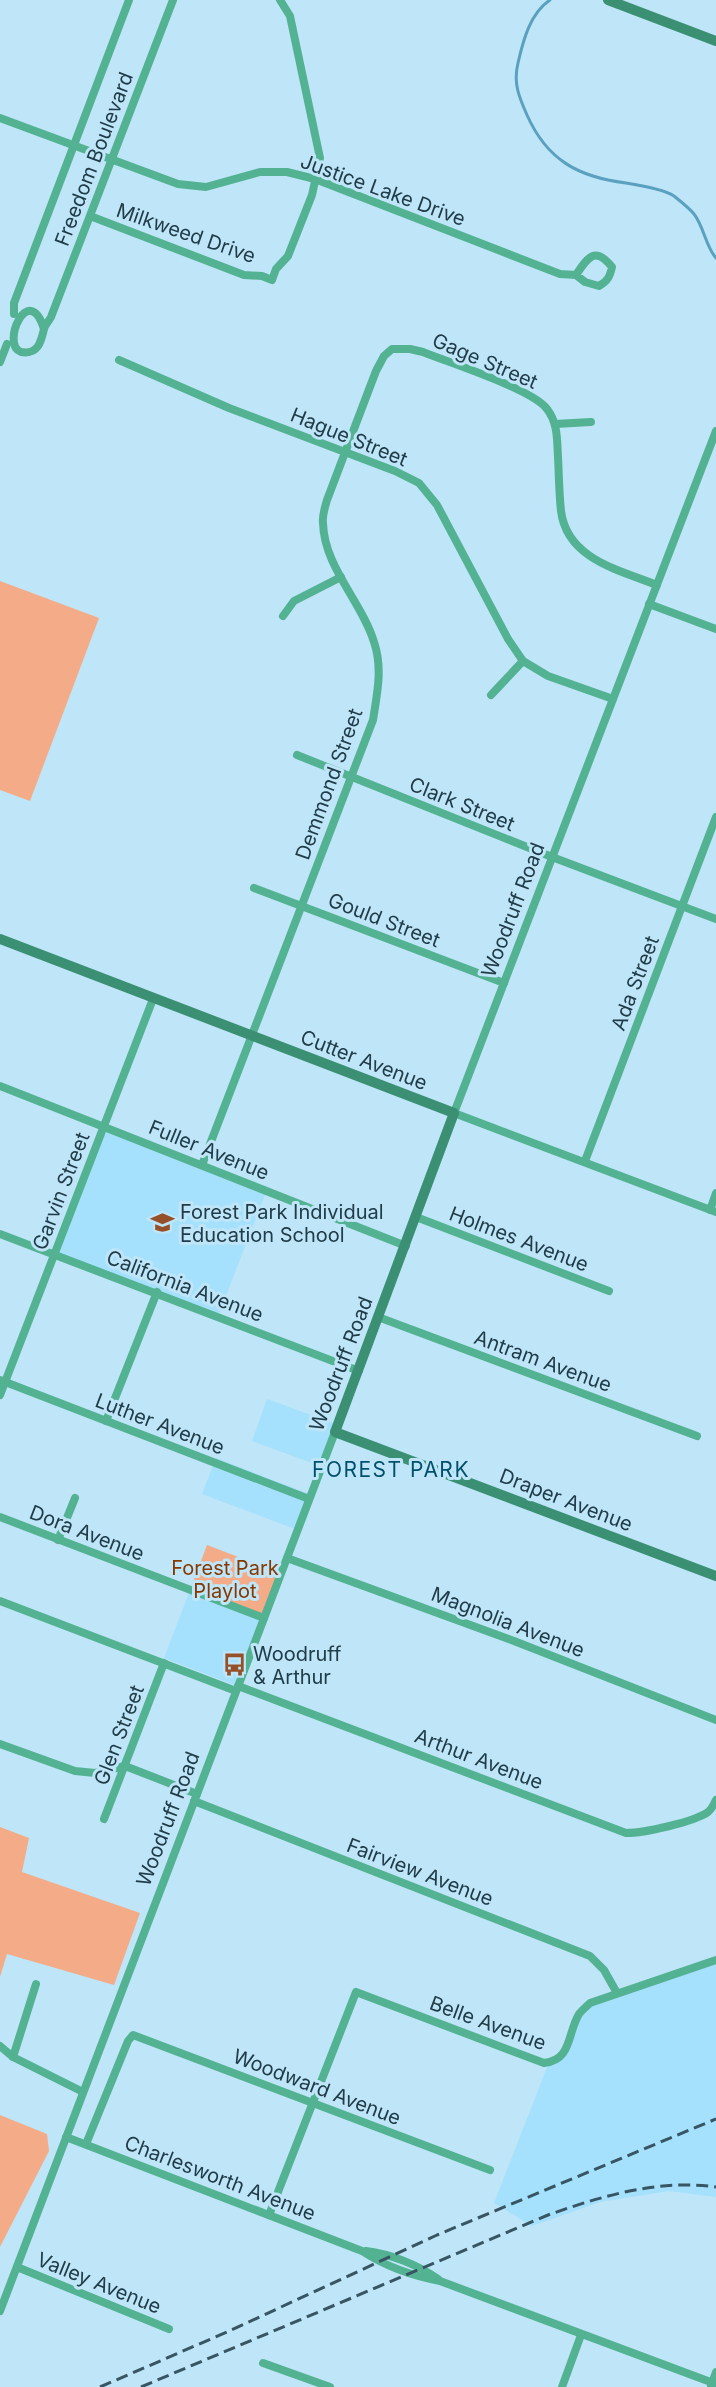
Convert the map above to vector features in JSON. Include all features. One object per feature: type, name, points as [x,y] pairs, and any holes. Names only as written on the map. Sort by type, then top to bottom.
[{"type":"street","name":"Freedom Boulevard","points":[[44,329],[42,323],[33,314],[27,312],[11,316],[14,303],[129,0]]},
{"type":"street","name":"Freedom Boulevard","points":[[0,362],[5,341],[18,352],[32,351],[42,342],[44,329],[51,317],[173,0]]},
{"type":"street","points":[[280,0],[290,16],[320,158],[315,179]]},
{"type":"street","points":[[608,0],[716,41]]},
{"type":"street","name":"Justice Lake Drive","points":[[0,118],[178,184],[206,187],[260,172],[287,172],[315,179],[560,274],[576,275],[585,282],[599,286],[610,276],[612,267],[605,258],[597,255],[589,257],[576,275]]},
{"type":"street","name":"Milkweed Drive","points":[[90,216],[244,275],[262,276],[272,280],[276,269],[288,256],[312,195],[315,179]]},
{"type":"street","name":"Gage Street","points":[[392,349],[411,349],[423,352],[530,395],[547,408],[555,424]]},
{"type":"street","name":"Demmond Street","points":[[202,1165],[373,720],[380,678],[375,643],[327,546],[322,522],[327,500],[376,371],[384,356],[392,349]]},
{"type":"street","name":"Hague Street","points":[[119,360],[229,408],[395,471],[419,483],[437,505],[508,639],[524,661],[548,676],[613,699]]},
{"type":"street","points":[[591,422],[555,424],[561,514],[569,537],[584,553],[602,563],[657,585]]},
{"type":"street","name":"Woodruff Road","points":[[0,2311],[454,1113],[716,431]]},
{"type":"street","points":[[282,616],[294,601],[341,577]]},
{"type":"street","points":[[649,604],[716,629]]},
{"type":"street","points":[[491,695],[524,661]]},
{"type":"street","name":"Clark Street","points":[[297,755],[552,857],[716,919]]},
{"type":"street","name":"Ada Street","points":[[585,1161],[716,817]]},
{"type":"street","name":"Gould Street","points":[[254,888],[504,983]]},
{"type":"street","name":"Cutter Avenue","points":[[0,939],[713,1211]]},
{"type":"street","name":"Garvin Street","points":[[0,1395],[3,1381],[55,1254],[153,999]]},
{"type":"street","name":"Fuller Avenue","points":[[0,1086],[405,1246]]},
{"type":"street","points":[[713,1211],[716,1193]]},
{"type":"street","name":"Holmes Avenue","points":[[416,1217],[609,1291]]},
{"type":"street","name":"California Avenue","points":[[0,1234],[157,1292],[358,1371]]},
{"type":"street","points":[[106,1421],[157,1292]]},
{"type":"street","name":"Antram Avenue","points":[[378,1317],[697,1436]]},
{"type":"street","name":"Luther Avenue","points":[[3,1381],[309,1499]]},
{"type":"street","name":"Draper Avenue","points":[[335,1431],[716,1576]]},
{"type":"street","points":[[58,1540],[75,1498]]},
{"type":"street","name":"Dora Avenue","points":[[0,1517],[264,1618]]},
{"type":"street","name":"Magnolia Avenue","points":[[287,1557],[514,1641],[716,1720]]},
{"type":"street","name":"Arthur Avenue","points":[[0,1601],[626,1833],[643,1833],[710,1811],[716,1800]]},
{"type":"street","name":"Glen Street","points":[[104,1819],[164,1663]]},
{"type":"street","points":[[0,1744],[75,1771],[95,1773],[124,1766]]},
{"type":"street","name":"Fairview Avenue","points":[[124,1766],[590,1956],[604,1970],[617,1993]]},
{"type":"street","name":"Belle Avenue","points":[[313,2104],[356,1992],[544,2063],[556,2062],[563,2055],[579,2014],[590,2003],[716,1960]]},
{"type":"street","points":[[13,2057],[36,1984]]},
{"type":"street","name":"Woodward Avenue","points":[[86,2144],[128,2041],[133,2035],[141,2036],[313,2104],[490,2170]]},
{"type":"street","points":[[0,2046],[13,2057],[83,2092]]},
{"type":"street","points":[[269,2215],[313,2104]]},
{"type":"street","name":"Charlesworth Avenue","points":[[66,2137],[362,2251],[389,2256],[426,2271],[440,2281],[713,2385]]},
{"type":"street","name":"Valley Avenue","points":[[17,2267],[169,2329]]},
{"type":"street","points":[[562,2387],[581,2335]]},
{"type":"street","points":[[263,2363],[325,2386]]},
{"type":"street","points":[[713,2385],[716,2372]]},
{"type":"shaded area","name":"Forest Park Individual Education School","points":[[105,1129],[266,1192],[219,1314],[58,1253]]},
{"type":"shaded area","points":[[267,1399],[336,1424],[320,1466],[252,1441]]},
{"type":"shaded area","points":[[216,1458],[309,1494],[295,1529],[202,1494]]},
{"type":"shaded area","points":[[189,1593],[260,1619],[235,1685],[164,1658]]},
{"type":"shaded area","points":[[716,1962],[716,2197],[669,2191],[600,2202],[532,2226],[494,2203],[548,2065],[556,2064],[567,2054],[582,2014],[591,2005]]},
{"type":"green space","points":[[0,581],[99,618],[30,801],[0,790]]},
{"type":"green space","name":"Forest Park Playlot","points":[[207,1545],[278,1572],[260,1619],[189,1593]]},
{"type":"green space","points":[[0,1827],[29,1838],[22,1872],[140,1913],[114,1985],[7,1954],[0,1977]]},
{"type":"green space","points":[[0,2115],[47,2134],[49,2151],[0,2247]]},
{"type":"waterway","points":[[550,0],[537,12],[528,28],[517,70],[519,96],[535,131],[554,155],[579,171],[609,180],[657,189],[674,196],[694,214],[716,258]]},
{"type":"railway","points":[[100,2387],[227,2332],[437,2235],[716,2119]]},
{"type":"railway","points":[[141,2387],[548,2215],[589,2201],[652,2187],[673,2185],[716,2187]]},
{"type":"place","name":"Forest Park Individual Education School","points":[[162,1223]]},
{"type":"place","name":"Woodruff & Arthur","points":[[235,1665]]},
{"type":"district","name":"FOREST PARK","points":[[391,1469]]}]
